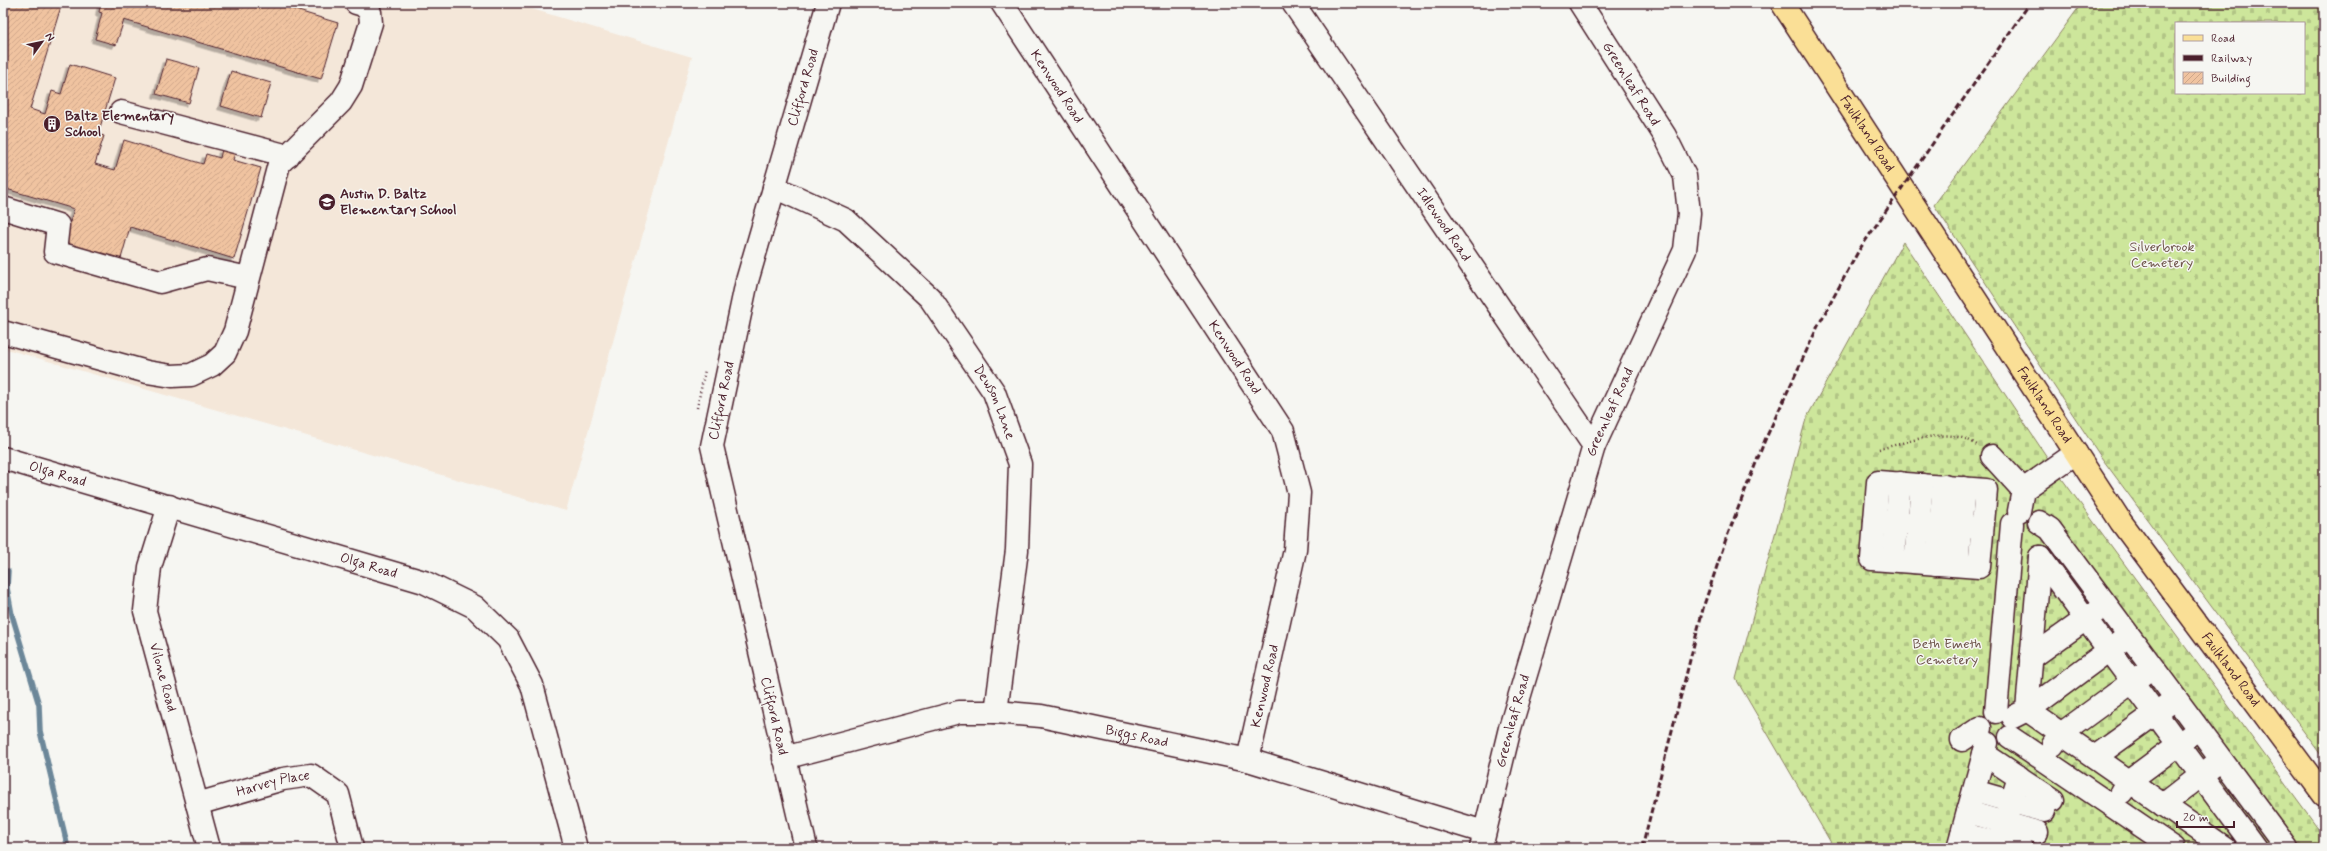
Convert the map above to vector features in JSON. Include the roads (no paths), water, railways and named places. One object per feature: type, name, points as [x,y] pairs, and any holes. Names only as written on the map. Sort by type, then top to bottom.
[{"type":"main road","name":"Faulkland Road","points":[[1782,3],[2121,522],[2324,795]]},
{"type":"street","name":"Clifford Road","points":[[806,848],[712,446],[747,281],[828,3]]},
{"type":"street","name":"Kenwood Road","points":[[1002,3],[1283,431],[1299,493],[1295,550],[1248,760]]},
{"type":"street","name":"Idlewood Road","points":[[1293,3],[1594,446]]},
{"type":"street","name":"Greenleaf Road","points":[[1482,840],[1510,728],[1594,446],[1685,250],[1689,213],[1685,176],[1665,136],[1580,3]]},
{"type":"street","points":[[3,332],[147,372],[172,376],[191,374],[212,365],[225,353],[235,331],[279,164],[341,102],[351,86],[371,23],[370,12],[363,5],[350,6]]},
{"type":"street","points":[[121,112],[288,156]]},
{"type":"street","name":"Dewson Lane","points":[[774,187],[846,220],[863,235],[930,298],[994,392],[1020,464],[1017,550],[996,712]]},
{"type":"street","points":[[3,208],[58,225],[55,252],[160,282],[207,269],[248,278]]},
{"type":"street","points":[[2076,453],[2023,490],[2014,526],[2011,719],[2042,758],[2174,848]]},
{"type":"street","points":[[1992,456],[2023,490]]},
{"type":"street","name":"Olga Road","points":[[3,458],[424,582],[475,607],[508,639],[532,685],[576,848]]},
{"type":"street","points":[[1878,482],[1922,485],[1986,490],[1978,567],[1872,559],[1878,482]]},
{"type":"street","points":[[1893,560],[1900,483]]},
{"type":"street","points":[[1915,562],[1922,485]]},
{"type":"street","points":[[1947,564],[1954,487]]},
{"type":"street","name":"Vilone Road","points":[[168,506],[150,567],[145,611],[209,848]]},
{"type":"street","points":[[1875,520],[1950,526],[1982,536],[2014,526],[2026,508],[2034,509],[2039,514],[2039,522],[2050,529],[2222,760],[2278,845]]},
{"type":"street","points":[[1978,741],[2002,742],[2011,719],[2031,658],[2040,557],[2255,848]]},
{"type":"street","points":[[2035,608],[2083,573]]},
{"type":"street","points":[[2031,658],[2106,604]]},
{"type":"street","points":[[2011,719],[2129,636]]},
{"type":"street","points":[[2042,758],[2061,734],[2152,667]]},
{"type":"street","points":[[2095,757],[2176,698]]},
{"type":"street","name":"Biggs Road","points":[[784,758],[959,712],[996,712],[1041,716],[1248,760],[1482,840]]},
{"type":"street","points":[[2037,832],[2000,838],[1960,841],[1974,791],[1978,741],[1986,718],[2011,719],[2061,734],[2225,848]]},
{"type":"street","points":[[2112,806],[2129,781],[2199,729]]},
{"type":"street","points":[[1974,791],[2012,801],[2048,806],[2019,777],[1978,741]]},
{"type":"street","points":[[2163,805],[2222,760]]},
{"type":"street","name":"Harvey Place","points":[[197,804],[283,779],[311,775],[338,794],[352,848]]},
{"type":"street","points":[[2000,838],[2019,777]]},
{"type":"street","points":[[2196,828],[2225,807]]},
{"type":"street","points":[[1968,812],[2000,838],[2021,848]]},
{"type":"waterway","points":[[8,571],[7,588],[12,615],[39,705],[40,731],[68,848]]},
{"type":"railway","points":[[1642,848],[1704,605],[1726,539],[1765,440],[1818,326],[1859,250],[2030,3]]},
{"type":"place","name":"Baltz Elementary School","points":[[52,124]]},
{"type":"place","name":"Austin D. Baltz Elementary School","points":[[327,202]]},
{"type":"park label","name":"Silverbrook Cemetery","points":[[2162,256]]},
{"type":"park label","name":"Beth Emeth Cemetery","points":[[1947,652]]}]
